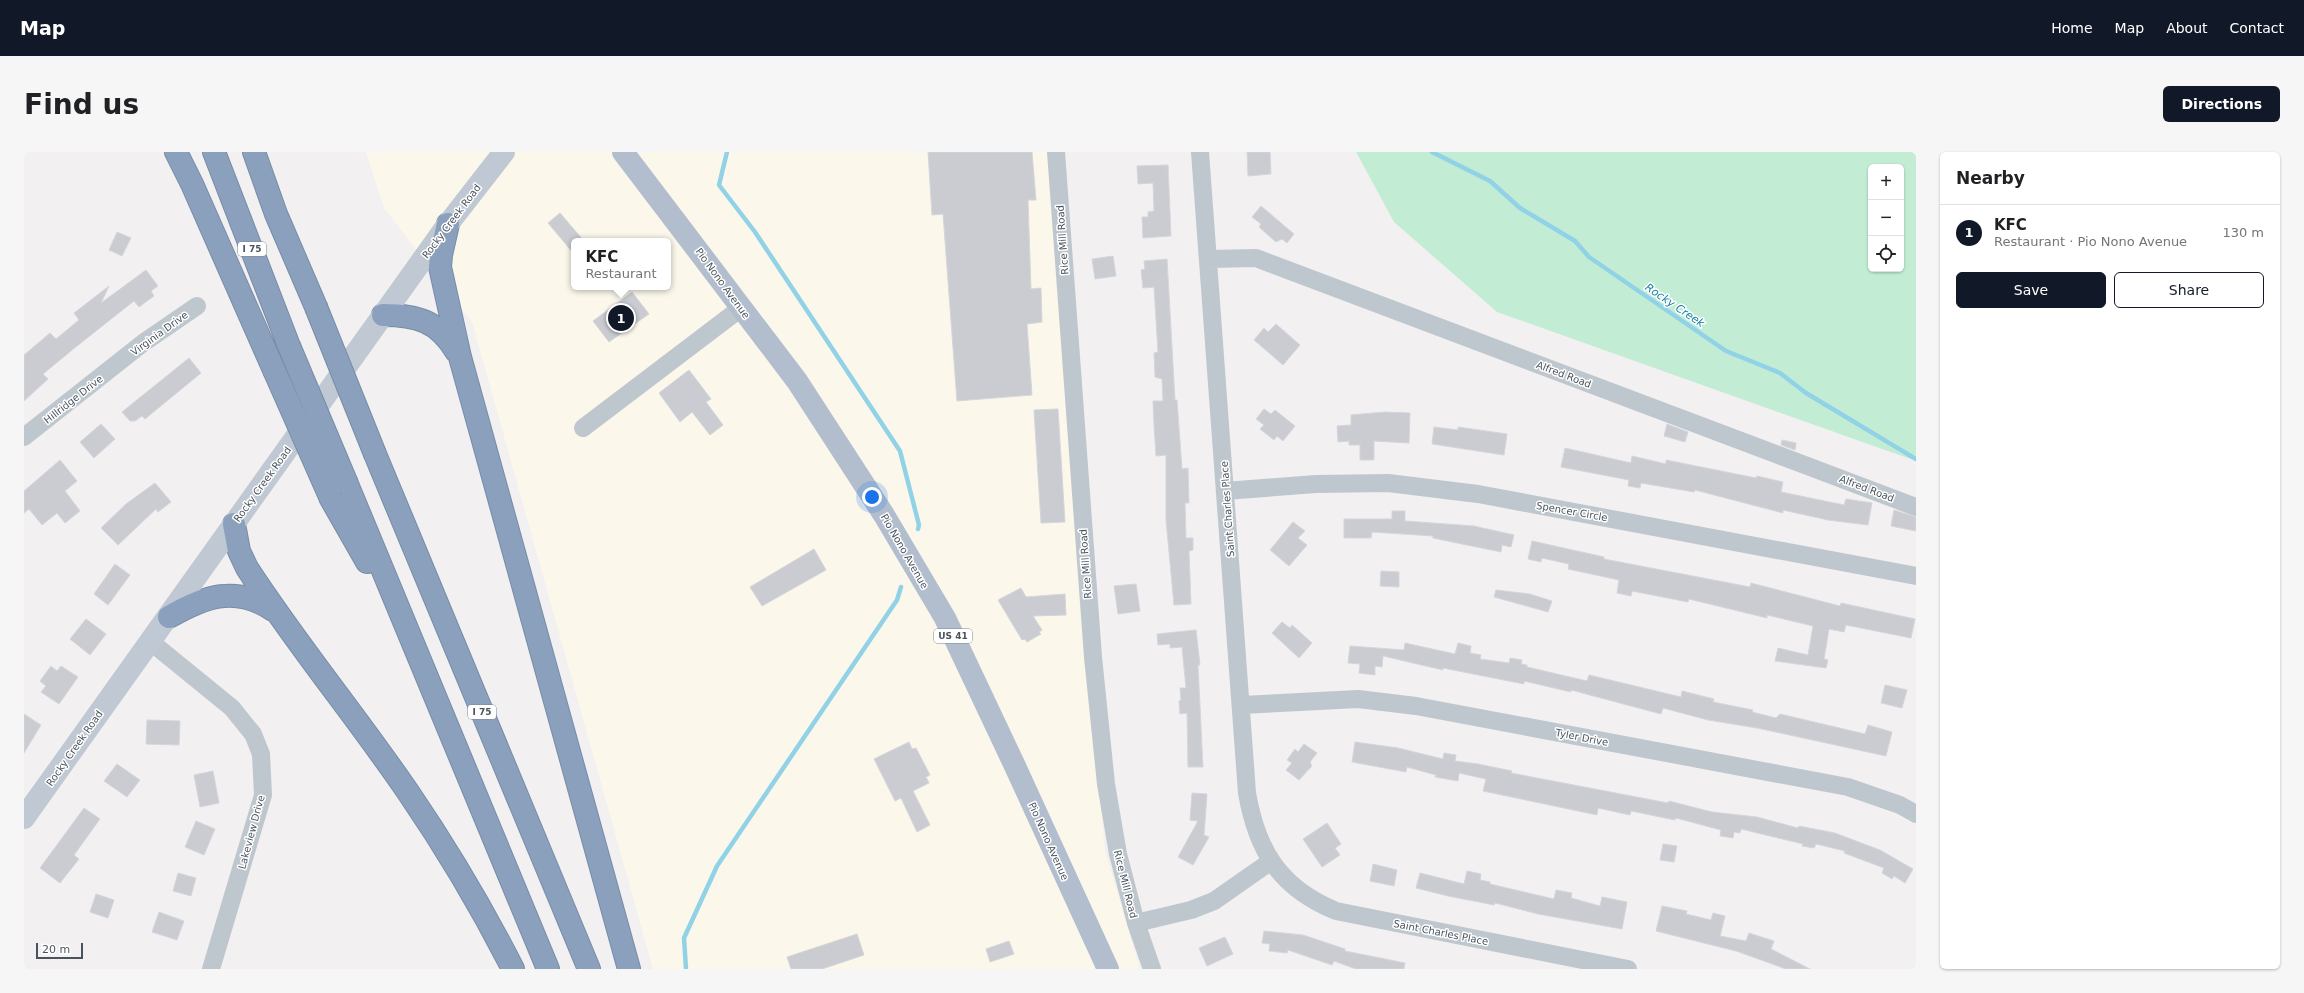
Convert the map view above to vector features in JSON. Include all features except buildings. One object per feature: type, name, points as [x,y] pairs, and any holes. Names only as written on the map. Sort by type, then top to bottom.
[{"type":"highway","points":[[176,152],[192,184],[331,499],[402,616]]},
{"type":"highway","name":"I 75","points":[[214,152],[290,346],[548,969]]},
{"type":"highway","name":"I 75","points":[[254,152],[276,214],[316,307],[375,454],[589,969]]},
{"type":"highway","points":[[448,224],[441,255],[440,267],[460,357],[629,969]]},
{"type":"highway","points":[[384,315],[405,315],[423,320],[438,328],[449,339],[460,357]]},
{"type":"highway","points":[[234,524],[239,551],[246,568],[412,799],[483,912],[513,969]]},
{"type":"highway","points":[[169,617],[204,599],[220,595],[250,598],[263,603],[278,613]]},
{"type":"main road","name":"Pio Nono Avenue","points":[[623,152],[797,381],[846,455],[945,618],[1108,969]]},
{"type":"street","name":"Rocky Creek Road","points":[[24,818],[169,617],[448,224],[504,152]]},
{"type":"street","name":"Rice Mill Road","points":[[1056,152],[1092,657],[1106,784],[1118,854],[1136,923],[1152,969]]},
{"type":"street","name":"Saint Charles Place","points":[[1200,152],[1249,807],[1260,843],[1270,862],[1291,885],[1320,904],[1336,911],[1573,964],[1628,969]]},
{"type":"street","name":"Alfred Road","points":[[1209,259],[1256,258],[1916,507]]},
{"type":"street","name":"Virginia Drive","points":[[122,361],[197,306]]},
{"type":"street","points":[[584,428],[741,308]]},
{"type":"street","name":"Hillridge Drive","points":[[24,437],[122,361]]},
{"type":"street","name":"Spencer Circle","points":[[1225,491],[1316,484],[1388,484],[1478,494],[1916,576]]},
{"type":"street","name":"Lakeview Drive","points":[[151,642],[232,708],[253,734],[261,754],[263,795],[211,969]]},
{"type":"street","name":"Tyler Drive","points":[[1242,705],[1358,699],[1416,706],[1848,787],[1900,805],[1916,814]]},
{"type":"street","points":[[1136,923],[1190,910],[1214,901],[1270,862]]},
{"type":"shaded area","points":[[366,152],[1048,152],[1074,510],[1105,851],[1140,969],[653,969],[472,322],[384,208]]},
{"type":"green space","points":[[1356,152],[1916,152],[1916,461],[1497,312],[1394,222]]},
{"type":"waterway","points":[[727,152],[719,185],[755,232],[900,451],[919,525],[918,529]]},
{"type":"waterway","name":"Rocky Creek","points":[[1432,152],[1490,181],[1520,208],[1575,241],[1589,257],[1726,351],[1780,373],[1806,393],[1916,459]]},
{"type":"waterway","points":[[686,969],[684,938],[717,866],[897,600],[901,587]]},
{"type":"place","name":"KFC","points":[[621,318]]}]
